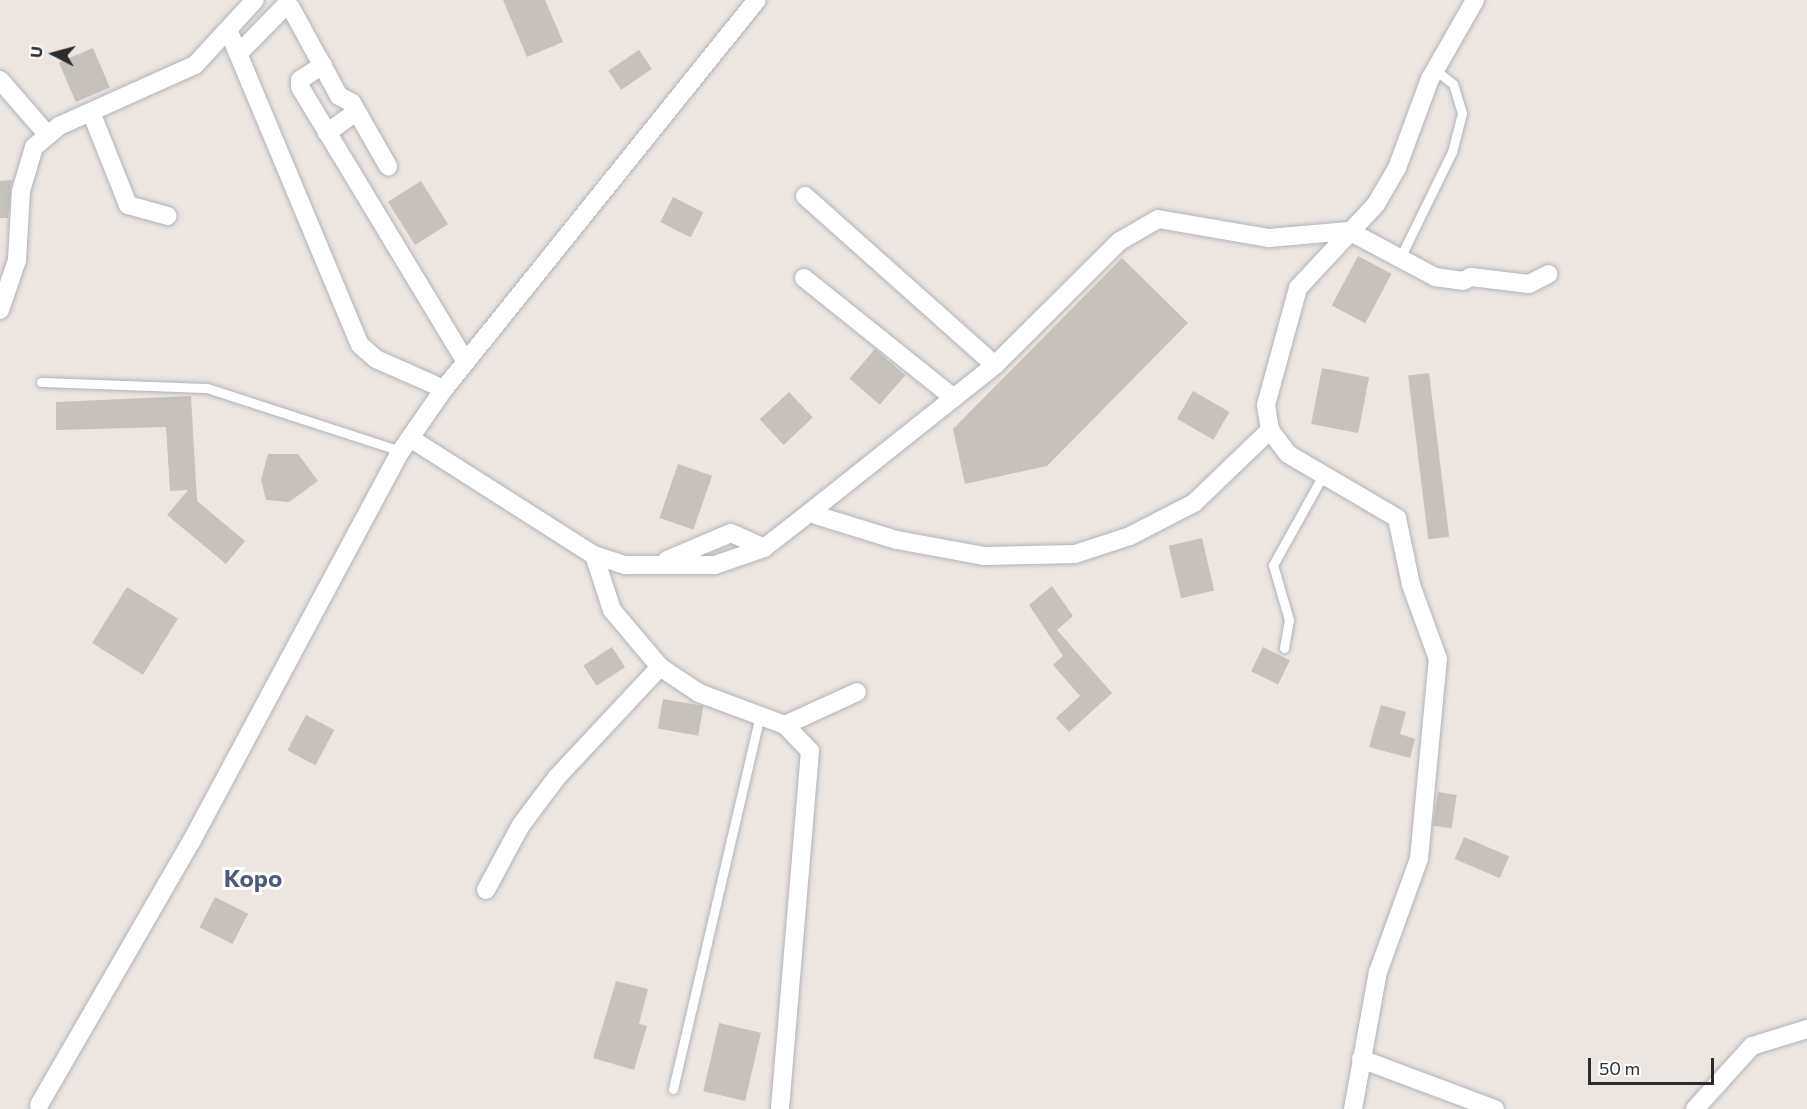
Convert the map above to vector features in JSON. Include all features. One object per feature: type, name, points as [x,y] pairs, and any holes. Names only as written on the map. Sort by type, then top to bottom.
[{"type":"street","points":[[0,310],[17,260],[25,167],[46,133],[186,70],[229,32],[255,0]]},
{"type":"street","points":[[39,1107],[191,842],[406,445],[444,389],[757,0]]},
{"type":"street","points":[[1353,1109],[1378,972],[1419,859],[1438,659],[1411,585],[1397,518],[1322,477],[1288,454],[1270,430],[1266,405],[1289,308],[1308,275],[1376,204],[1397,168],[1436,69],[1475,0]]},
{"type":"street","points":[[238,54],[288,6],[340,98],[356,112],[388,166]]},
{"type":"street","points":[[229,32],[360,345],[376,359],[444,389]]},
{"type":"street","points":[[323,65],[298,82],[466,362]]},
{"type":"street","points":[[0,80],[46,133]]},
{"type":"street","points":[[91,112],[128,205],[168,216]]},
{"type":"street","points":[[327,133],[356,112]]},
{"type":"street","points":[[805,196],[995,365]]},
{"type":"street","points":[[406,445],[594,555],[625,565],[665,561],[715,564],[764,548],[809,513],[995,365],[1120,241],[1158,219],[1269,238],[1349,231],[1435,277],[1463,281],[1471,277],[1529,284],[1549,274]]},
{"type":"street","points":[[804,278],[954,398]]},
{"type":"street","points":[[809,513],[897,540],[984,556],[1075,554],[1130,536],[1194,503],[1270,430]]},
{"type":"street","points":[[665,561],[731,533],[764,548]]},
{"type":"street","points":[[594,555],[612,610],[660,667],[699,693],[785,725],[808,745],[812,771],[780,1109]]},
{"type":"street","points":[[486,890],[521,825],[557,777],[660,667]]},
{"type":"street","points":[[785,725],[857,692]]},
{"type":"street","points":[[1695,1109],[1752,1046],[1807,1029]]},
{"type":"street","points":[[1361,1059],[1495,1109]]},
{"type":"lane","points":[[1400,258],[1452,152],[1462,113],[1453,84],[1436,69]]},
{"type":"lane","points":[[41,382],[207,388],[406,445]]},
{"type":"lane","points":[[1284,648],[1290,620],[1273,565],[1322,477]]},
{"type":"lane","points":[[673,1089],[760,716]]},
{"type":"building","points":[[503,0],[545,0],[563,42],[527,57]]},
{"type":"building","points":[[93,48],[110,88],[76,102],[59,62]]},
{"type":"building","points":[[639,50],[652,69],[621,90],[608,71]]},
{"type":"building","points":[[12,180],[8,218],[0,218],[0,181]]},
{"type":"building","points":[[421,181],[448,224],[415,245],[388,202]]},
{"type":"building","points":[[673,197],[703,212],[691,237],[660,222]]},
{"type":"building","points":[[1358,256],[1392,274],[1365,323],[1332,305]]},
{"type":"building","points":[[1122,258],[1188,323],[1047,466],[965,484],[953,429]]},
{"type":"building","points":[[875,349],[905,375],[880,405],[849,378]]},
{"type":"building","points":[[1322,368],[1369,377],[1358,433],[1311,424]]},
{"type":"building","points":[[1429,373],[1449,537],[1428,539],[1408,376]]},
{"type":"building","points":[[1193,391],[1229,412],[1213,440],[1177,419]]},
{"type":"building","points":[[789,392],[813,418],[784,445],[760,419]]},
{"type":"building","points":[[191,396],[197,501],[245,541],[226,564],[167,515],[188,490],[170,491],[166,427],[56,430],[56,402]]},
{"type":"building","points":[[268,454],[298,454],[318,481],[289,502],[266,500],[261,480]]},
{"type":"building","points":[[678,464],[712,476],[693,530],[659,518]]},
{"type":"building","points":[[1202,538],[1214,591],[1181,598],[1169,546]]},
{"type":"building","points":[[1052,586],[1073,616],[1057,630],[1112,693],[1069,732],[1056,718],[1080,696],[1053,665],[1063,656],[1029,605]]},
{"type":"building","points":[[127,587],[178,619],[143,675],[92,643]]},
{"type":"building","points":[[612,647],[625,667],[597,686],[583,666]]},
{"type":"building","points":[[1263,647],[1290,660],[1278,684],[1251,671]]},
{"type":"building","points":[[663,699],[703,706],[698,736],[658,729]]},
{"type":"building","points":[[1381,705],[1406,712],[1400,734],[1415,739],[1410,758],[1369,747]]},
{"type":"building","points":[[306,715],[334,730],[315,765],[287,750]]},
{"type":"building","points":[[1438,792],[1457,795],[1451,829],[1433,826]]},
{"type":"building","points":[[1464,837],[1509,856],[1500,878],[1455,859]]},
{"type":"building","points":[[215,897],[248,914],[233,944],[200,927]]},
{"type":"building","points":[[616,981],[648,989],[639,1024],[647,1026],[634,1070],[593,1058]]},
{"type":"building","points":[[719,1023],[761,1033],[745,1101],[703,1091]]},
{"type":"district","name":"Kopo","points":[[253,878]]}]
